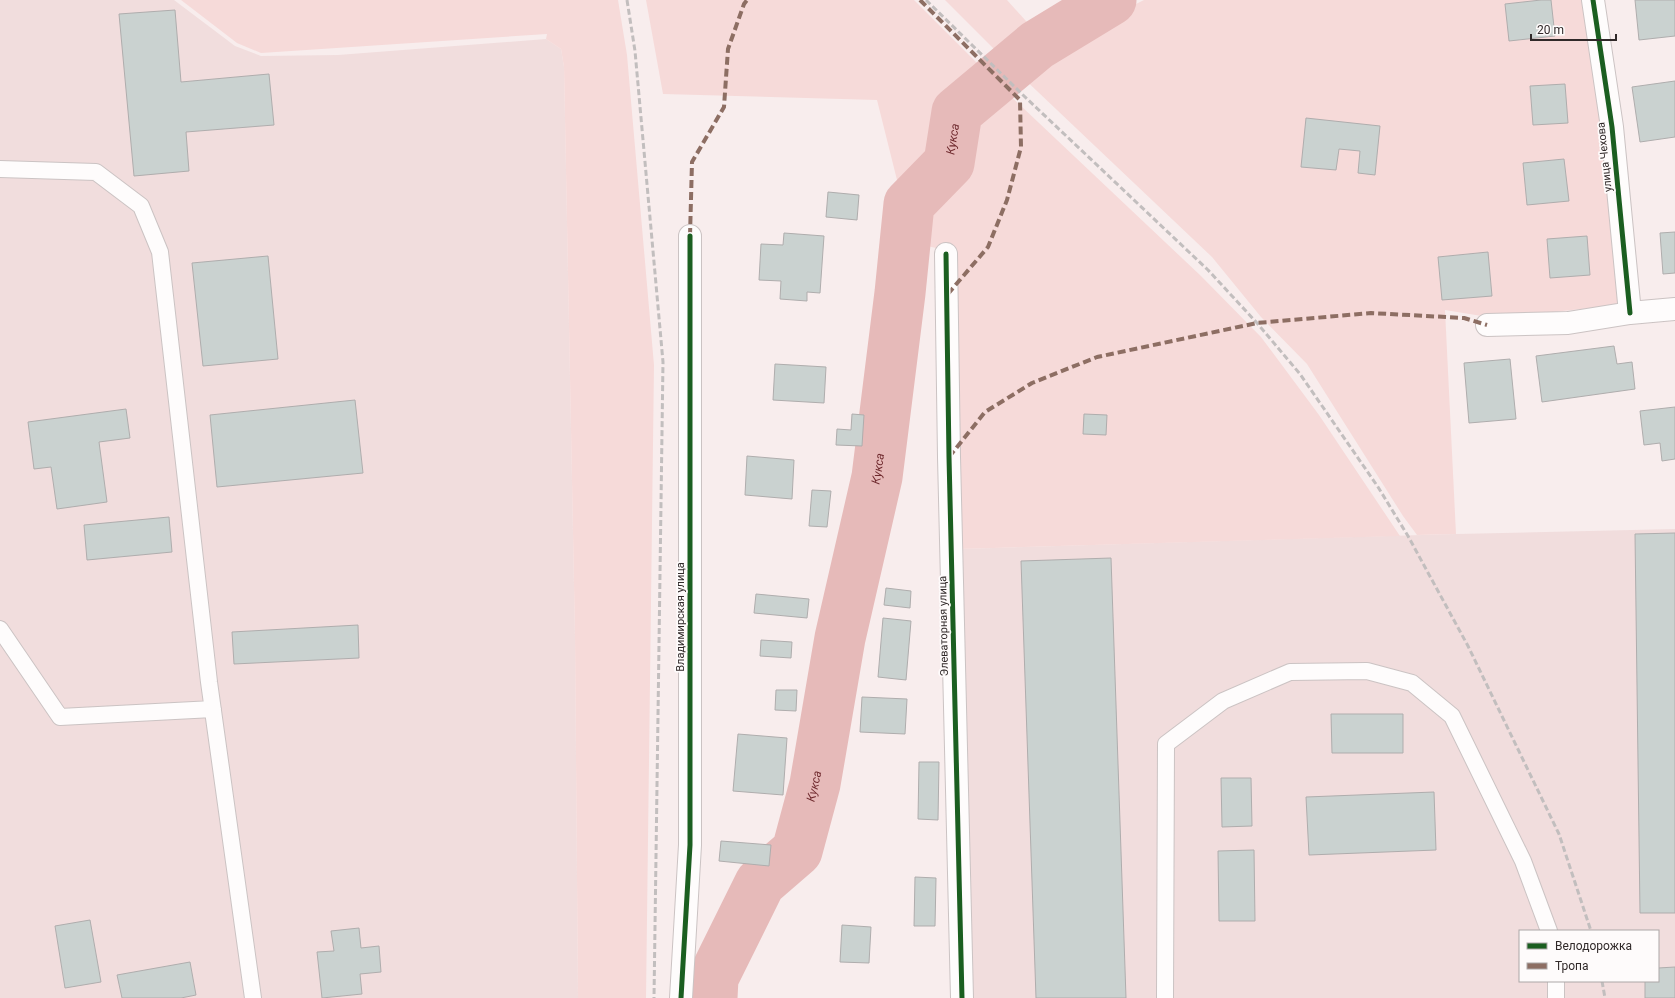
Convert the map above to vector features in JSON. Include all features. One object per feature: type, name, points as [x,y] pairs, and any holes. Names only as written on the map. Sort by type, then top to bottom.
[{"type":"street","name":"улица Чехова","points":[[1593,0],[1612,127],[1630,313]]},
{"type":"street","name":"Владимирская улица","points":[[681,998],[690,845],[690,236]]},
{"type":"street","name":"Элеваторная улица","points":[[946,254],[949,457],[962,998]]},
{"type":"street","points":[[1487,325],[1568,323],[1630,313],[1675,309]]},
{"type":"lane","points":[[0,168],[96,172],[141,206],[160,252],[213,708],[253,998]]},
{"type":"lane","points":[[0,629],[60,716],[213,708]]},
{"type":"lane","points":[[1165,998],[1166,744],[1223,701],[1290,672],[1367,671],[1412,684],[1452,716],[1523,861],[1549,930]]},
{"type":"lane","points":[[1556,982],[1556,998]]},
{"type":"shaded area","points":[[0,0],[174,0],[235,46],[261,56],[338,55],[546,39],[561,49],[564,67],[575,637],[578,998],[0,998]]},
{"type":"shaded area","points":[[181,0],[618,0],[627,55],[654,365],[646,998],[578,998],[575,637],[564,67],[561,49],[546,39],[547,34],[261,53],[237,43]]},
{"type":"shaded area","points":[[646,0],[914,0],[982,68],[948,98],[937,130],[938,162],[901,196],[877,100],[663,94]]},
{"type":"shaded area","points":[[945,0],[1007,0],[1036,32],[1002,57]]},
{"type":"shaded area","points":[[1144,0],[1585,0],[1605,143],[1619,305],[1494,318],[1445,310],[1456,534],[1417,535],[1403,516],[1307,364],[1261,317],[1212,257],[1018,73],[1108,18]]},
{"type":"shaded area","points":[[1003,89],[1201,276],[1261,337],[1319,415],[1400,536],[959,549],[955,252],[922,245],[928,203],[954,177],[967,120]]},
{"type":"shaded area","points":[[1675,529],[1675,998],[973,998],[959,549]]},
{"type":"building","points":[[1551,0],[1555,36],[1509,41],[1505,4]]},
{"type":"building","points":[[1635,0],[1675,0],[1675,36],[1639,40]]},
{"type":"building","points":[[175,10],[181,82],[269,74],[274,125],[186,132],[189,171],[134,176],[119,14]]},
{"type":"building","points":[[1675,81],[1675,137],[1640,142],[1632,87]]},
{"type":"building","points":[[1565,84],[1568,123],[1533,125],[1530,86]]},
{"type":"building","points":[[1306,118],[1380,126],[1375,175],[1358,173],[1360,151],[1339,149],[1336,170],[1301,167]]},
{"type":"building","points":[[1564,159],[1569,201],[1527,205],[1523,163]]},
{"type":"building","points":[[828,192],[859,195],[857,220],[826,217]]},
{"type":"building","points":[[1675,232],[1675,273],[1663,274],[1660,233]]},
{"type":"building","points":[[784,233],[824,236],[820,293],[807,292],[807,301],[780,299],[781,281],[759,280],[761,244],[783,245]]},
{"type":"building","points":[[1587,236],[1590,275],[1550,278],[1547,239]]},
{"type":"building","points":[[1488,252],[1492,296],[1442,300],[1438,257]]},
{"type":"building","points":[[268,256],[278,359],[203,366],[192,263]]},
{"type":"building","points":[[1614,346],[1617,364],[1632,362],[1635,389],[1542,402],[1536,356]]},
{"type":"building","points":[[1510,359],[1516,419],[1469,423],[1464,363]]},
{"type":"building","points":[[775,364],[826,367],[824,403],[773,400]]},
{"type":"building","points":[[355,400],[363,473],[217,487],[210,415]]},
{"type":"building","points":[[1675,407],[1675,459],[1662,461],[1660,443],[1644,445],[1640,411]]},
{"type":"building","points":[[126,409],[130,438],[99,442],[107,502],[57,509],[51,467],[34,469],[28,422]]},
{"type":"building","points":[[852,414],[864,415],[862,446],[836,445],[837,429],[851,430]]},
{"type":"building","points":[[1084,414],[1107,415],[1106,435],[1083,434]]},
{"type":"building","points":[[747,456],[794,460],[792,499],[745,495]]},
{"type":"building","points":[[812,490],[831,491],[827,527],[809,526]]},
{"type":"building","points":[[169,517],[172,552],[87,560],[84,525]]},
{"type":"building","points":[[1675,533],[1675,913],[1640,913],[1635,534]]},
{"type":"building","points":[[1111,558],[1126,998],[1036,998],[1021,561]]},
{"type":"building","points":[[886,588],[911,591],[910,608],[884,605]]},
{"type":"building","points":[[756,594],[809,599],[807,618],[754,613]]},
{"type":"building","points":[[883,618],[911,621],[906,680],[878,677]]},
{"type":"building","points":[[358,625],[359,658],[234,664],[232,632]]},
{"type":"building","points":[[761,640],[792,642],[791,658],[760,656]]},
{"type":"building","points":[[776,690],[797,690],[796,711],[775,710]]},
{"type":"building","points":[[862,697],[907,699],[905,734],[860,732]]},
{"type":"building","points":[[1331,714],[1403,714],[1403,753],[1332,753]]},
{"type":"building","points":[[738,734],[787,738],[783,795],[733,791]]},
{"type":"building","points":[[919,762],[939,762],[938,820],[918,819]]},
{"type":"building","points":[[1221,778],[1251,778],[1252,826],[1222,827]]},
{"type":"building","points":[[1434,792],[1436,850],[1309,855],[1306,797]]},
{"type":"building","points":[[721,841],[771,845],[769,866],[719,861]]},
{"type":"building","points":[[1254,850],[1255,921],[1219,921],[1218,851]]},
{"type":"building","points":[[915,877],[936,878],[935,926],[914,926]]},
{"type":"building","points":[[90,920],[101,982],[65,988],[55,926]]},
{"type":"building","points":[[842,925],[871,927],[869,963],[840,962]]},
{"type":"building","points":[[359,928],[361,948],[379,946],[381,972],[360,974],[362,994],[322,998],[317,952],[334,951],[331,931]]},
{"type":"building","points":[[190,962],[196,995],[181,998],[122,998],[117,975]]},
{"type":"building","points":[[1675,967],[1675,998],[1645,998],[1645,982],[1659,982],[1659,968]]},
{"type":"waterway","name":"Кукса","points":[[712,998],[713,978],[760,883],[797,851],[815,784],[840,638],[877,477],[900,293],[909,204],[949,163],[957,112],[1037,45],[1111,0]]},
{"type":"railway","points":[[627,0],[635,51],[663,362],[654,998]]},
{"type":"railway","points":[[926,0],[1024,96],[1208,270],[1257,323],[1300,374],[1378,487],[1408,536],[1468,646],[1559,834],[1591,930]]},
{"type":"railway","points":[[1602,982],[1605,998]]},
{"type":"marked path","points":[[690,236],[692,162],[724,107],[728,49],[744,4],[747,0]]},
{"type":"marked path","points":[[920,0],[1020,100],[1021,147],[1007,200],[988,247],[947,295]]},
{"type":"marked path","points":[[949,457],[985,412],[1032,383],[1097,357],[1257,323],[1371,313],[1464,318],[1487,325]]},
{"type":"cycle path","points":[[1593,0],[1612,127],[1630,313]]},
{"type":"cycle path","points":[[681,998],[690,845],[690,236]]},
{"type":"cycle path","points":[[946,254],[949,457],[962,998]]}]
